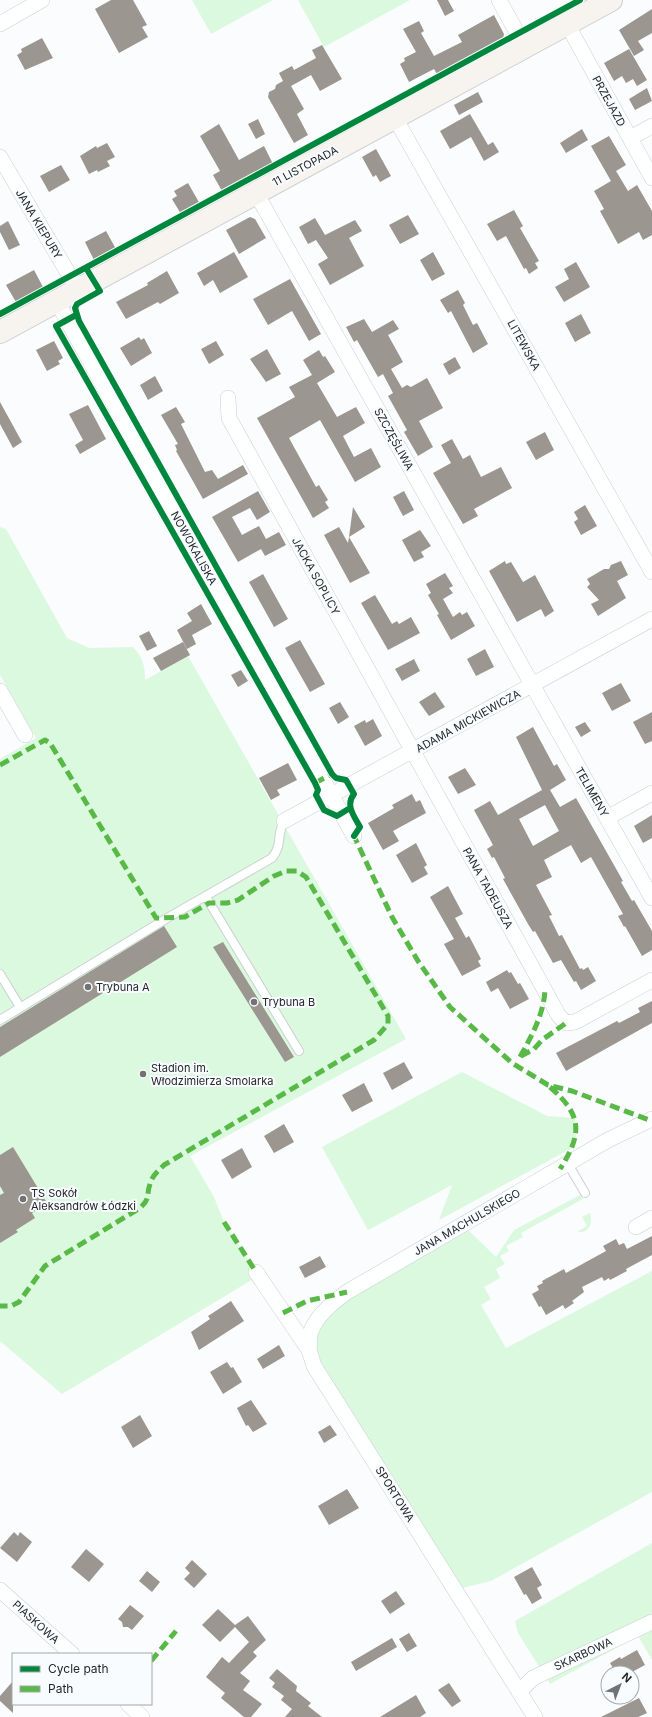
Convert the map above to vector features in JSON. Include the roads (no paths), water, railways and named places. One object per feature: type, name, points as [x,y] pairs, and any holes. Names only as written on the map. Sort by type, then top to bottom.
[{"type":"street","points":[[0,24],[42,0]]},
{"type":"street","points":[[499,0],[525,47]]},
{"type":"street","name":"11 LISTOPADA","points":[[0,332],[611,0]]},
{"type":"street","name":"PRZEJAZD","points":[[567,24],[652,178]]},
{"type":"street","name":"LITEWSKA","points":[[395,118],[652,572]]},
{"type":"street","points":[[630,138],[652,126]]},
{"type":"street","name":"JANA KIEPURY","points":[[0,157],[78,290]]},
{"type":"street","name":"SZCZĘŚLIWA","points":[[256,193],[531,685]]},
{"type":"street","name":"NOWOKALISKA","points":[[57,302],[354,836]]},
{"type":"street","name":"JACKA SOPLICY","points":[[228,398],[229,418],[412,752]]},
{"type":"street","name":"ADAMA MICKIEWICZA","points":[[284,821],[652,619]]},
{"type":"street","name":"TELIMENY","points":[[531,685],[652,898]]},
{"type":"street","points":[[0,691],[25,735]]},
{"type":"street","name":"PANA TADEUSZA","points":[[412,752],[559,1016],[566,1023],[575,1022],[652,980]]},
{"type":"street","points":[[607,818],[652,793]]},
{"type":"street","name":"JANA MACHULSKIEGO","points":[[309,1350],[311,1331],[320,1316],[347,1292],[608,1140],[652,1119]]},
{"type":"street","points":[[636,1227],[652,1218]]},
{"type":"street","name":"SPORTOWA","points":[[256,1272],[309,1350],[314,1366],[535,1717]]},
{"type":"street","name":"PIASKOWA","points":[[0,1590],[71,1653]]},
{"type":"street","name":"SKARBOWA","points":[[519,1692],[533,1678],[652,1622]]},
{"type":"street","points":[[129,1705],[142,1717]]},
{"type":"lane","points":[[0,1020],[272,858],[279,849],[280,830],[284,821]]},
{"type":"lane","points":[[206,897],[299,1051]]},
{"type":"lane","points":[[0,974],[20,1007]]},
{"type":"lane","points":[[0,986],[9,989]]},
{"type":"lane","points":[[568,1164],[585,1192]]},
{"type":"place","name":"Trybuna A","points":[[88,987]]},
{"type":"place","name":"Trybuna B","points":[[254,1002]]},
{"type":"place","name":"Stadion im. Włodzimierza Smolarka","points":[[143,1074]]},
{"type":"place","name":"TS Sokół Aleksandrów Łódzki","points":[[23,1199]]}]
